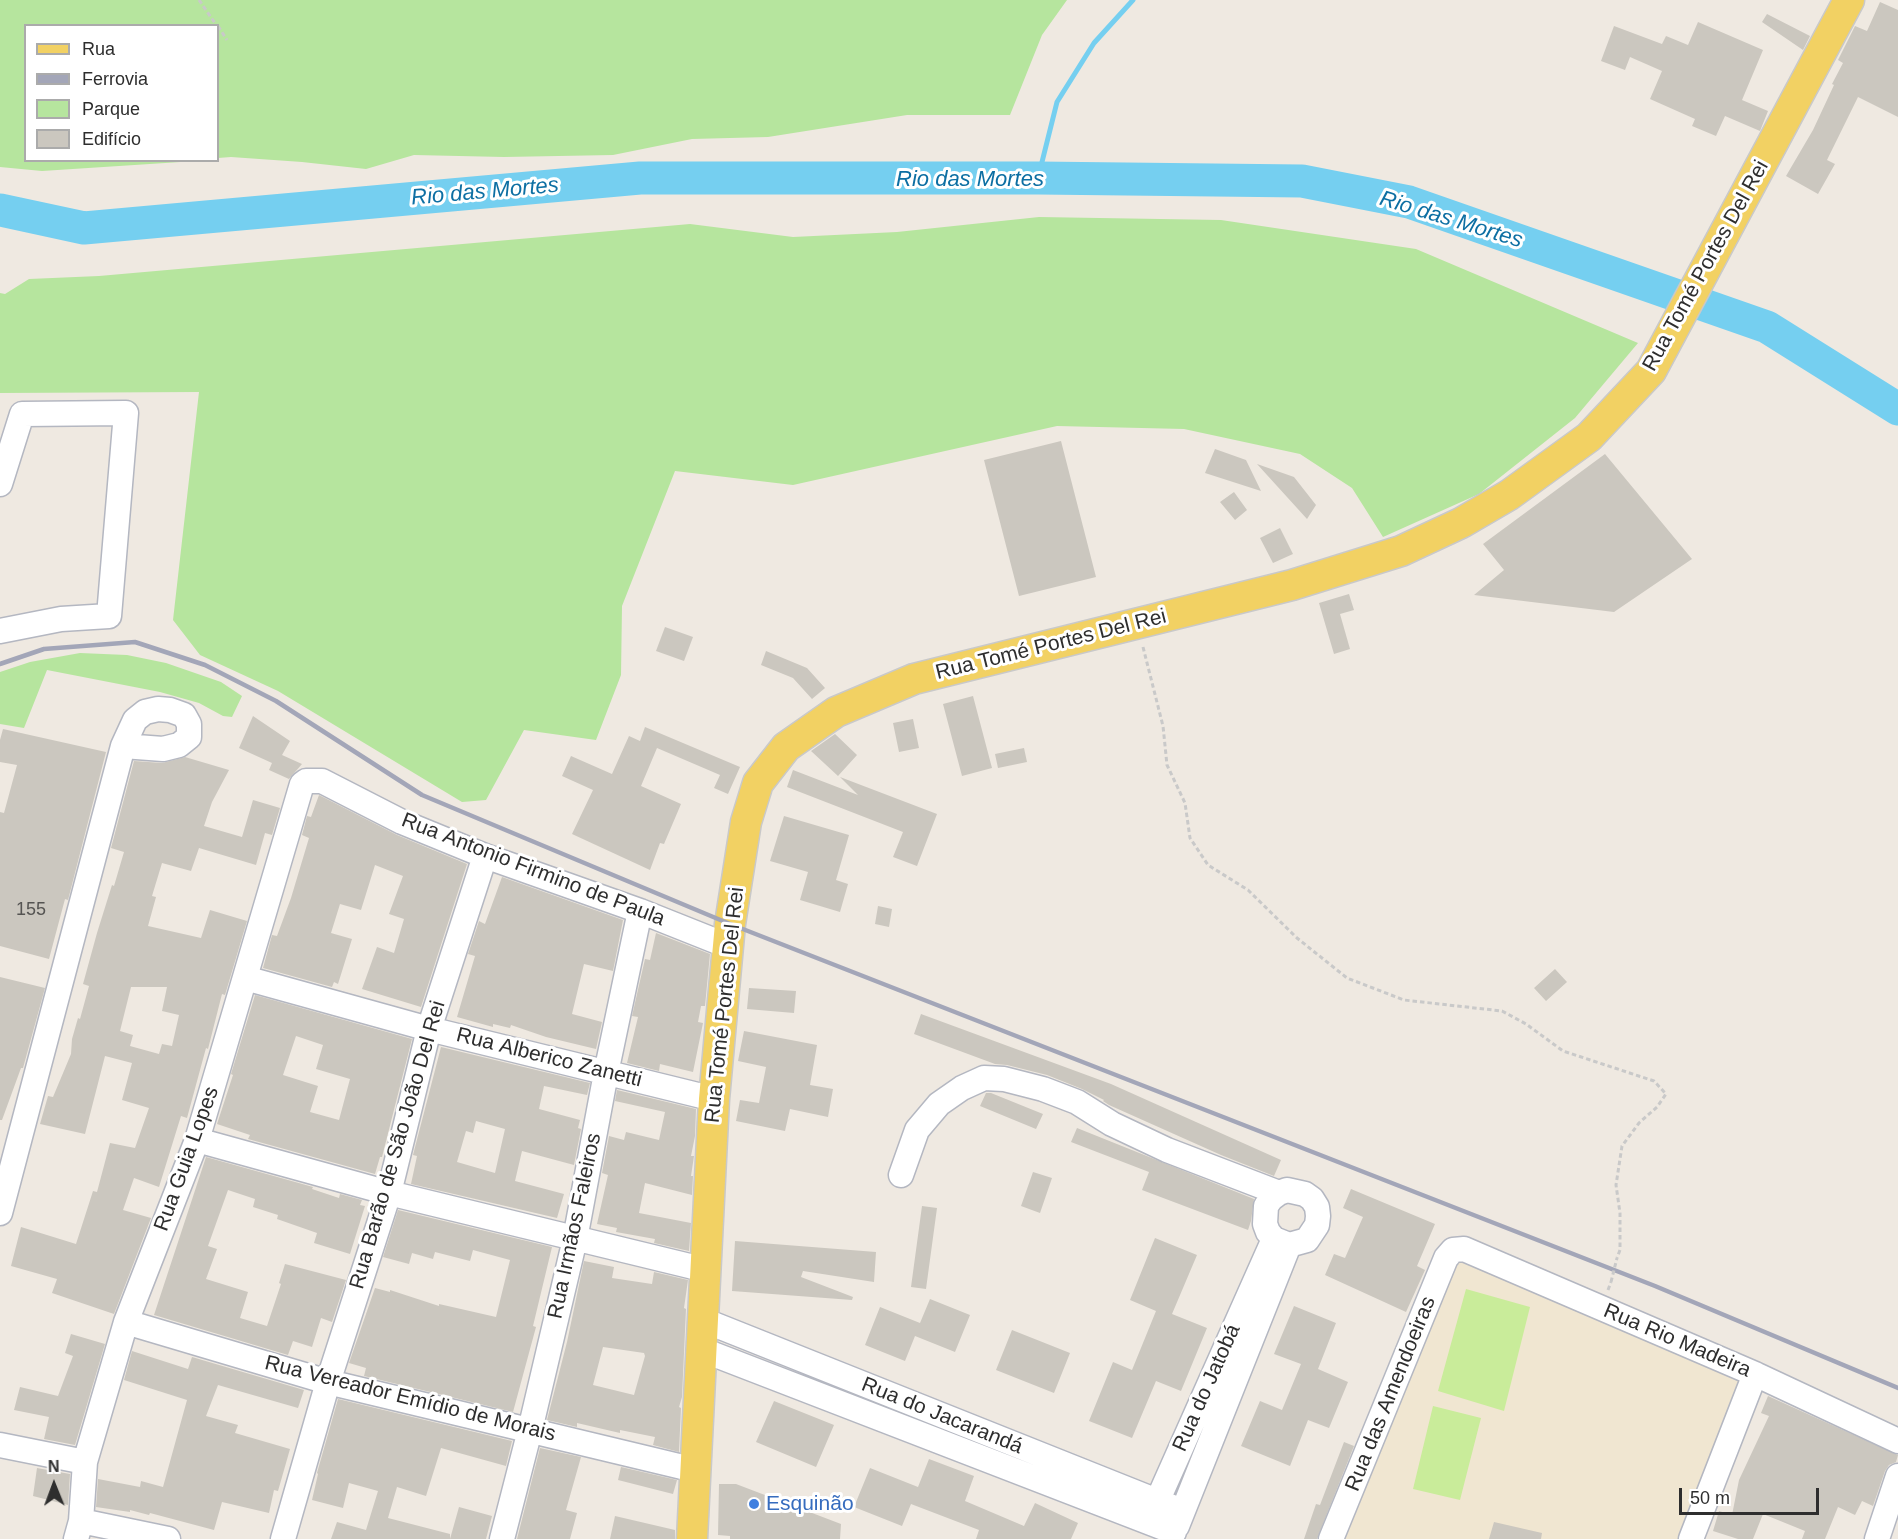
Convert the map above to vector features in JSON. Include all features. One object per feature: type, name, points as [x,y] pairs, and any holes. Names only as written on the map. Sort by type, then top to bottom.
[{"type":"main road","name":"Rua Tomé Portes Del Rei","points":[[692,1539],[714,1099],[728,946],[746,822],[758,783],[786,747],[836,712],[914,679],[1292,585],[1401,551],[1461,523],[1509,495],[1589,437],[1651,371],[1849,0]]},
{"type":"street","points":[[0,484],[22,414],[126,413],[109,616],[61,618],[0,631]]},
{"type":"street","points":[[0,1213],[123,746]]},
{"type":"street","name":"Rua Antonio Firmino de Paula","points":[[306,781],[322,781],[402,822],[484,856],[640,911],[728,946]]},
{"type":"street","name":"Rua Guia Lopes","points":[[79,1530],[85,1462],[126,1322],[197,1140],[298,793],[306,781]]},
{"type":"street","name":"Rua Barão de São João Del Rei","points":[[284,1539],[328,1382],[389,1193],[429,1029],[484,856]]},
{"type":"street","name":"Rua Irmãos Faleiros","points":[[502,1539],[574,1239],[640,911]]},
{"type":"street","name":"Rua Alberico Zanetti","points":[[245,978],[429,1029],[714,1099]]},
{"type":"street","points":[[901,1175],[917,1130],[939,1104],[962,1088],[984,1078],[1004,1079],[1043,1089],[1077,1102],[1112,1124],[1167,1150],[1279,1193]]},
{"type":"street","points":[[197,1140],[389,1193],[706,1270]]},
{"type":"street","points":[[1287,1190],[1305,1194],[1312,1199],[1318,1216],[1317,1225],[1307,1240],[1299,1244],[1282,1242],[1268,1232],[1264,1224],[1264,1215],[1271,1199],[1279,1193],[1287,1190]]},
{"type":"street","name":"Rua do Jatobá","points":[[1145,1531],[1157,1500],[1282,1242]]},
{"type":"street","name":"Rua do Jatobá","points":[[1176,1527],[1282,1242]]},
{"type":"street","name":"Rua Rio Madeira","points":[[1453,1250],[1464,1249],[1755,1374],[1898,1441]]},
{"type":"street","name":"Rua das Amendoeiras","points":[[1331,1539],[1446,1258],[1453,1250]]},
{"type":"street","name":"Rua do Jacarandá","points":[[700,1349],[883,1419],[989,1447],[1157,1500],[1176,1527],[1145,1531],[989,1447],[893,1396],[703,1320]]},
{"type":"street","name":"Rua Vereador Emídio de Morais","points":[[126,1322],[328,1382],[695,1470]]},
{"type":"street","points":[[1691,1539],[1755,1374]]},
{"type":"street","points":[[883,1419],[893,1396]]},
{"type":"street","points":[[0,1444],[85,1462]]},
{"type":"street","points":[[1877,1539],[1898,1476]]},
{"type":"street","points":[[79,1530],[168,1539]]},
{"type":"path","points":[[199,0],[216,24]]},
{"type":"path","points":[[219,29],[227,40]]},
{"type":"path","points":[[1136,624],[1163,726],[1167,765],[1185,803],[1190,838],[1209,865],[1248,890],[1297,938],[1347,978],[1404,1000],[1502,1011],[1526,1024],[1563,1051],[1654,1081],[1666,1094],[1622,1146],[1616,1185],[1620,1213],[1620,1250],[1611,1282]]},
{"type":"shaded area","points":[[1459,1259],[1747,1383],[1690,1539],[1339,1539]]},
{"type":"green space","points":[[0,0],[1067,0],[1042,35],[1010,115],[907,115],[768,137],[692,139],[613,155],[504,157],[414,155],[366,169],[302,162],[219,158],[219,24],[24,24],[24,162],[181,162],[42,171],[0,167]]},
{"type":"green space","points":[[1039,217],[1221,220],[1416,249],[1638,343],[1575,418],[1479,494],[1383,537],[1352,488],[1300,454],[1184,429],[1057,426],[793,485],[675,471],[622,606],[621,675],[596,740],[524,730],[486,800],[462,802],[278,691],[200,655],[173,620],[199,392],[0,393],[0,293],[5,294],[29,279],[99,276],[690,224],[793,237],[897,232]]},
{"type":"green space","points":[[80,653],[127,655],[166,663],[221,682],[242,696],[232,717],[223,716],[199,703],[160,692],[47,670],[24,728],[0,724],[0,672],[30,662]]},
{"type":"green space","points":[[1466,1289],[1530,1307],[1504,1411],[1438,1391]]},
{"type":"green space","points":[[1433,1406],[1481,1418],[1460,1500],[1413,1489]]},
{"type":"building","points":[[1880,2],[1898,10],[1898,117],[1858,97],[1827,160],[1835,164],[1818,194],[1786,176],[1813,130],[1834,85],[1832,84],[1843,63],[1838,60],[1855,26],[1867,31]]},
{"type":"building","points":[[1767,14],[1810,36],[1803,50],[1762,22]]},
{"type":"building","points":[[1698,22],[1763,50],[1742,100],[1768,111],[1760,131],[1725,116],[1716,136],[1692,126],[1695,119],[1650,99],[1662,71],[1630,57],[1625,70],[1601,61],[1614,26],[1662,44],[1666,36],[1688,45]]},
{"type":"building","points":[[1061,441],[1096,577],[1019,596],[984,460]]},
{"type":"building","points":[[1215,449],[1246,460],[1261,491],[1205,473]]},
{"type":"building","points":[[1605,454],[1692,559],[1614,612],[1474,595],[1504,570],[1483,544]]},
{"type":"building","points":[[1257,464],[1294,477],[1316,505],[1307,519]]},
{"type":"building","points":[[1234,492],[1247,510],[1235,520],[1220,502]]},
{"type":"building","points":[[1280,528],[1293,554],[1273,563],[1260,538]]},
{"type":"building","points":[[1349,594],[1354,610],[1340,614],[1350,649],[1334,654],[1319,603]]},
{"type":"building","points":[[665,627],[693,637],[684,661],[656,651]]},
{"type":"building","points":[[766,651],[807,668],[825,688],[812,699],[793,678],[761,665]]},
{"type":"building","points":[[973,696],[992,768],[962,776],[943,704]]},
{"type":"building","points":[[253,716],[290,741],[282,755],[302,764],[289,779],[269,770],[272,763],[239,748]]},
{"type":"building","points":[[913,719],[919,748],[899,752],[893,723]]},
{"type":"building","points":[[645,727],[740,767],[728,794],[714,788],[720,775],[657,748],[641,786],[681,804],[664,844],[660,843],[650,870],[572,834],[593,790],[562,776],[571,756],[612,774],[629,736],[640,741]]},
{"type":"building","points":[[3,729],[106,752],[68,900],[65,899],[49,959],[0,946],[0,812],[4,813],[17,765],[0,762],[0,740]]},
{"type":"building","points":[[835,734],[857,755],[838,776],[811,751]]},
{"type":"building","points":[[1024,748],[1027,762],[998,768],[995,754]]},
{"type":"building","points":[[185,757],[229,770],[212,802],[204,826],[242,837],[253,800],[280,808],[272,835],[265,833],[256,865],[199,848],[191,871],[162,863],[152,896],[156,897],[148,926],[201,938],[210,910],[247,921],[225,995],[222,994],[187,1118],[181,1116],[159,1187],[134,1178],[123,1210],[151,1218],[114,1314],[52,1293],[57,1279],[11,1266],[21,1227],[76,1244],[93,1191],[97,1192],[110,1143],[135,1148],[149,1108],[122,1100],[132,1063],[105,1056],[85,1134],[40,1124],[48,1096],[53,1097],[71,1054],[72,1039],[89,986],[83,984],[124,852],[111,848],[134,761],[162,763]],"holes":[[[131,987],[167,987],[162,1011],[179,1015],[172,1046],[162,1044],[159,1054],[130,1046],[133,1035],[120,1031]]]},
{"type":"building","points":[[793,770],[858,795],[840,777],[937,814],[917,866],[893,857],[903,832],[787,787]]},
{"type":"building","points":[[319,795],[397,835],[467,864],[421,1007],[362,989],[377,947],[394,953],[404,919],[389,914],[403,876],[375,865],[361,910],[340,904],[331,933],[352,939],[338,984],[334,982],[332,987],[263,968],[272,935],[277,936],[291,898],[309,838],[302,835],[307,816],[311,817]]},
{"type":"building","points":[[784,816],[849,835],[836,880],[848,884],[840,912],[800,900],[808,872],[770,861]]},
{"type":"building","points":[[502,877],[623,920],[613,971],[584,964],[572,1014],[602,1022],[596,1049],[546,1037],[511,1025],[510,1028],[493,1024],[493,1027],[457,1017],[475,956],[468,954],[479,921],[485,924]]},
{"type":"building","points":[[878,906],[892,909],[889,927],[875,924]]},
{"type":"building","points":[[656,933],[710,954],[705,1006],[701,1006],[698,1022],[703,1023],[693,1072],[660,1064],[659,1071],[627,1063],[638,1017],[632,1016],[645,959],[650,960]]},
{"type":"building","points":[[1555,969],[1567,982],[1546,1001],[1534,988]]},
{"type":"building","points":[[0,977],[45,988],[23,1068],[21,1068],[2,1120],[0,1120]]},
{"type":"building","points":[[749,988],[796,991],[794,1013],[747,1009]]},
{"type":"building","points":[[255,995],[412,1039],[382,1157],[380,1157],[375,1174],[248,1139],[250,1135],[217,1124],[233,1075],[231,1074]],"holes":[[[296,1036],[323,1045],[316,1069],[350,1079],[339,1120],[310,1112],[318,1086],[283,1075]]]},
{"type":"building","points":[[921,1014],[1111,1084],[1281,1160],[1274,1176],[1221,1155],[1109,1105],[1082,1089],[1047,1075],[995,1064],[914,1034]]},
{"type":"building","points":[[744,1031],[817,1045],[810,1085],[833,1089],[828,1117],[790,1109],[785,1131],[736,1121],[740,1100],[759,1103],[766,1067],[738,1061]]},
{"type":"building","points":[[441,1047],[590,1083],[587,1095],[544,1086],[539,1109],[580,1120],[578,1128],[581,1129],[574,1165],[522,1151],[515,1181],[564,1194],[557,1218],[411,1184],[417,1156],[413,1155]],"holes":[[[476,1121],[505,1129],[495,1173],[457,1162],[466,1131],[473,1133]]]},
{"type":"building","points":[[617,1090],[696,1109],[695,1136],[691,1156],[694,1156],[691,1176],[693,1176],[692,1195],[645,1183],[639,1213],[691,1223],[689,1251],[654,1243],[655,1239],[616,1232],[617,1228],[597,1224],[608,1175],[602,1173],[609,1136],[624,1140],[626,1132],[659,1140],[665,1112],[615,1101]]},
{"type":"building","points":[[986,1093],[1043,1114],[1036,1129],[980,1106]]},
{"type":"building","points":[[1077,1128],[1254,1199],[1248,1230],[1142,1190],[1149,1172],[1071,1142]]},
{"type":"building","points":[[206,1157],[313,1187],[312,1189],[339,1198],[340,1194],[362,1200],[360,1205],[365,1206],[350,1254],[314,1243],[317,1233],[277,1219],[278,1215],[253,1207],[255,1199],[228,1190],[208,1246],[217,1249],[206,1279],[248,1292],[240,1318],[267,1326],[285,1264],[346,1280],[332,1322],[321,1318],[312,1347],[293,1341],[288,1355],[154,1315]]},
{"type":"building","points":[[1033,1172],[1052,1178],[1040,1213],[1021,1206]]},
{"type":"building","points":[[1351,1189],[1435,1224],[1417,1266],[1425,1270],[1406,1312],[1325,1275],[1334,1254],[1345,1258],[1363,1217],[1343,1208]]},
{"type":"building","points":[[922,1206],[937,1208],[926,1289],[911,1287]]},
{"type":"building","points":[[398,1210],[552,1247],[533,1326],[536,1327],[513,1412],[364,1376],[366,1368],[349,1363],[375,1288],[390,1292],[390,1290],[439,1306],[439,1304],[496,1317],[510,1260],[473,1250],[470,1261],[435,1252],[433,1259],[412,1253],[409,1264],[383,1257]]},
{"type":"building","points":[[1155,1238],[1197,1255],[1172,1314],[1207,1328],[1181,1391],[1156,1381],[1132,1438],[1089,1421],[1113,1362],[1132,1370],[1156,1311],[1130,1300]]},
{"type":"building","points":[[735,1241],[876,1252],[874,1282],[803,1271],[801,1277],[853,1297],[852,1300],[732,1291]]},
{"type":"building","points":[[584,1261],[614,1267],[612,1278],[652,1284],[654,1272],[688,1280],[684,1308],[686,1309],[682,1397],[679,1407],[681,1408],[679,1452],[653,1445],[655,1437],[620,1430],[620,1433],[577,1423],[577,1427],[547,1420],[567,1342]],"holes":[[[603,1347],[644,1353],[634,1395],[593,1385]]]},
{"type":"building","points":[[930,1299],[970,1315],[955,1352],[915,1336],[905,1361],[865,1345],[880,1307],[920,1323]]},
{"type":"building","points":[[1294,1306],[1336,1323],[1318,1369],[1348,1382],[1329,1428],[1308,1420],[1290,1466],[1241,1446],[1260,1401],[1282,1410],[1301,1364],[1274,1354]]},
{"type":"building","points":[[1012,1330],[1070,1353],[1054,1393],[996,1370]]},
{"type":"building","points":[[71,1334],[105,1344],[75,1445],[44,1439],[49,1417],[14,1410],[20,1387],[58,1396],[73,1356],[65,1353]]},
{"type":"building","points":[[132,1351],[188,1369],[192,1357],[304,1390],[298,1408],[218,1385],[206,1416],[238,1425],[235,1433],[290,1449],[278,1491],[274,1490],[269,1513],[222,1502],[214,1530],[150,1513],[149,1515],[130,1510],[130,1512],[96,1507],[98,1479],[140,1487],[141,1481],[163,1487],[187,1400],[124,1380]]},
{"type":"building","points":[[1768,1396],[1898,1455],[1896,1462],[1889,1465],[1885,1471],[1873,1506],[1862,1501],[1855,1515],[1838,1507],[1825,1539],[1802,1539],[1805,1531],[1763,1514],[1753,1539],[1738,1539],[1713,1531],[1719,1511],[1732,1515],[1739,1480],[1769,1416],[1761,1413]]},
{"type":"building","points":[[338,1399],[512,1441],[506,1466],[441,1448],[426,1496],[397,1487],[388,1518],[450,1534],[450,1539],[331,1539],[337,1522],[366,1530],[378,1491],[349,1483],[343,1508],[312,1500],[317,1473]]},
{"type":"building","points":[[774,1401],[834,1425],[816,1467],[756,1442]]},
{"type":"building","points":[[1344,1442],[1354,1446],[1317,1539],[1304,1539],[1316,1504],[1320,1505]]},
{"type":"building","points":[[540,1448],[581,1457],[566,1510],[577,1513],[570,1539],[517,1539]]},
{"type":"building","points":[[929,1459],[974,1476],[965,1501],[1024,1526],[1035,1503],[1078,1523],[1071,1539],[976,1539],[979,1530],[911,1504],[902,1526],[854,1507],[870,1468],[918,1487]]},
{"type":"building","points":[[621,1467],[677,1480],[673,1494],[618,1480]]},
{"type":"building","points":[[37,1468],[70,1474],[68,1505],[33,1496]]},
{"type":"building","name":"Esquinão","points":[[719,1484],[736,1484],[841,1524],[840,1539],[730,1539],[730,1536],[718,1535]]},
{"type":"building","points":[[459,1507],[492,1516],[486,1539],[450,1539]]},
{"type":"building","points":[[615,1516],[675,1530],[675,1539],[610,1539]]},
{"type":"building","points":[[1494,1522],[1542,1533],[1541,1539],[1489,1539]]},
{"type":"waterway","points":[[1038,178],[1057,102],[1094,43],[1133,0]]},
{"type":"waterway","name":"Rio das Mortes","points":[[0,210],[84,228],[640,178],[1038,178],[1302,181],[1409,202],[1767,327],[1898,409]]},
{"type":"railway","points":[[0,664],[44,649],[135,642],[205,665],[276,701],[422,795],[730,924],[1655,1286],[1898,1388]]},
{"type":"place","name":"Esquinão","points":[[754,1504]]}]
